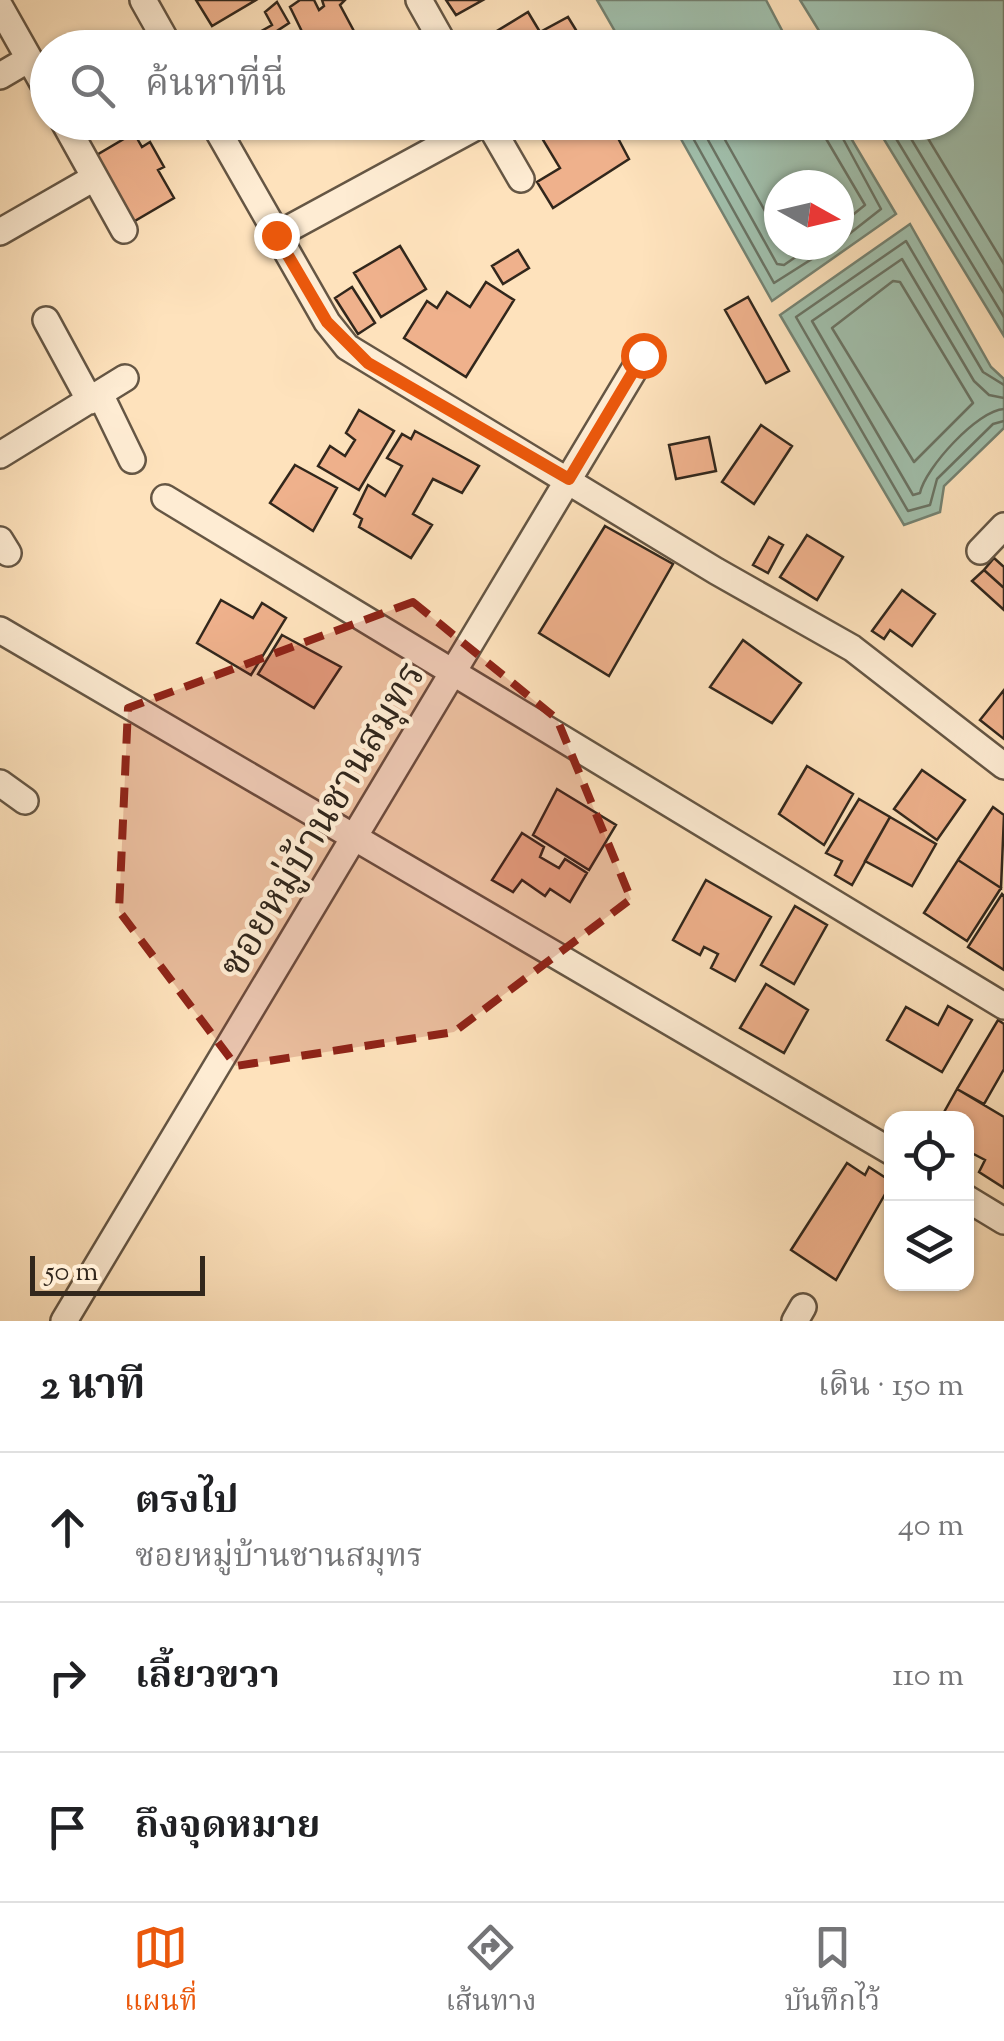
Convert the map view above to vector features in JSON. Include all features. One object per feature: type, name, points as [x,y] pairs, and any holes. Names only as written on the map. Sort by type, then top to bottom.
[{"type":"street","points":[[143,0],[160,30]]},
{"type":"street","points":[[419,0],[436,30]]},
{"type":"street","points":[[0,6],[29,59],[0,76]]},
{"type":"street","points":[[74,140],[124,230]]},
{"type":"street","points":[[223,140],[276,235],[347,346],[368,363],[852,648],[1004,766]]},
{"type":"street","points":[[276,235],[453,140]]},
{"type":"street","points":[[498,140],[521,179]]},
{"type":"street","points":[[0,232],[94,178]]},
{"type":"street","points":[[46,320],[132,460]]},
{"type":"street","name":"ซอยหมู่บ้านชานสมุทร","points":[[64,1321],[643,355]]},
{"type":"street","points":[[0,455],[125,378]]},
{"type":"street","points":[[165,498],[1004,1006]]},
{"type":"street","points":[[980,551],[1004,526]]},
{"type":"street","points":[[0,630],[352,840],[884,1147]]},
{"type":"street","points":[[0,783],[24,802]]},
{"type":"street","points":[[971,1201],[1004,1221]]},
{"type":"highlighted area","points":[[413,602],[557,719],[631,899],[454,1032],[236,1066],[119,911],[128,708]]},
{"type":"water","points":[[597,0],[766,0],[782,30],[614,30]]},
{"type":"water","points":[[800,0],[1004,0],[1004,336],[884,140],[974,140],[974,30],[819,30]]},
{"type":"water","points":[[682,140],[852,140],[896,214],[854,243],[854,170],[764,170],[764,260],[830,260],[772,301]]},
{"type":"water","points":[[910,224],[991,367],[1004,379],[1004,428],[944,486],[940,512],[904,525],[780,315]]},
{"type":"building","points":[[196,0],[256,0],[212,26]]},
{"type":"building","points":[[300,0],[314,0],[319,10],[324,6],[322,0],[345,0],[340,5],[353,30],[301,30],[290,7]]},
{"type":"building","points":[[446,0],[483,0],[456,15]]},
{"type":"building","points":[[277,2],[289,23],[278,30],[263,30],[272,25],[265,12]]},
{"type":"building","points":[[528,12],[539,30],[498,30]]},
{"type":"building","points":[[568,17],[576,30],[544,30]]},
{"type":"building","points":[[122,140],[138,140],[142,147],[150,142],[164,167],[158,170],[174,198],[133,222],[95,156]]},
{"type":"building","points":[[543,140],[619,140],[629,159],[553,208],[537,182],[560,168]]},
{"type":"building","points":[[400,246],[426,289],[381,317],[354,273]]},
{"type":"building","points":[[518,250],[529,268],[503,284],[492,266]]},
{"type":"building","points":[[486,282],[514,300],[466,377],[404,338],[427,301],[437,308],[447,292],[470,307]]},
{"type":"building","points":[[352,287],[375,323],[358,334],[335,298]]},
{"type":"building","points":[[748,297],[789,371],[766,383],[725,310]]},
{"type":"building","points":[[359,410],[394,431],[359,490],[318,466],[330,446],[345,456],[355,440],[346,433]]},
{"type":"building","points":[[761,425],[792,446],[754,504],[722,482]]},
{"type":"building","points":[[415,431],[479,466],[462,493],[433,479],[413,514],[432,525],[411,558],[359,527],[362,519],[354,514],[368,485],[385,496],[402,466],[387,458],[402,434],[411,439]]},
{"type":"building","points":[[709,437],[716,471],[676,479],[669,445]]},
{"type":"building","points":[[295,465],[337,488],[313,531],[270,503]]},
{"type":"building","points":[[605,526],[673,564],[609,676],[539,633]]},
{"type":"building","points":[[807,535],[843,557],[817,600],[780,577]]},
{"type":"building","points":[[769,537],[783,545],[768,573],[753,565]]},
{"type":"building","points":[[994,558],[1004,567],[1004,588],[984,570]]},
{"type":"building","points":[[984,570],[1004,588],[1004,610],[972,581]]},
{"type":"building","points":[[902,590],[935,614],[912,646],[890,630],[884,639],[872,631]]},
{"type":"building","points":[[221,600],[253,618],[262,603],[286,618],[251,675],[197,643]]},
{"type":"building","points":[[282,635],[341,667],[314,708],[258,674]]},
{"type":"building","points":[[743,640],[801,683],[772,723],[710,687]]},
{"type":"building","points":[[1004,690],[1004,739],[980,720]]},
{"type":"building","points":[[807,766],[853,794],[824,845],[779,814]]},
{"type":"building","points":[[922,770],[965,800],[937,840],[894,809]]},
{"type":"building","points":[[557,789],[616,825],[589,870],[533,835]]},
{"type":"building","points":[[859,799],[890,817],[852,885],[835,875],[842,861],[826,853]]},
{"type":"building","points":[[993,807],[1004,815],[1001,888],[958,860]]},
{"type":"building","points":[[890,817],[936,844],[912,886],[865,861]]},
{"type":"building","points":[[522,833],[544,847],[540,857],[559,868],[565,859],[587,873],[570,902],[550,889],[545,896],[522,880],[513,892],[492,880]]},
{"type":"building","points":[[958,860],[1001,888],[967,941],[924,913]]},
{"type":"building","points":[[706,880],[771,917],[735,981],[711,968],[718,954],[704,947],[700,955],[673,940]]},
{"type":"building","points":[[1004,896],[1004,970],[968,947]]},
{"type":"building","points":[[795,906],[827,925],[794,984],[761,965]]},
{"type":"building","points":[[766,984],[808,1010],[784,1053],[740,1028]]},
{"type":"building","points":[[948,1006],[972,1020],[942,1072],[887,1040],[906,1007],[938,1025]]},
{"type":"building","points":[[998,1020],[1004,1024],[1004,1069],[984,1104],[957,1089]]},
{"type":"building","points":[[957,1089],[1004,1117],[1004,1188],[979,1172],[985,1160],[974,1154],[974,1111],[945,1111]]},
{"type":"building","points":[[847,1163],[865,1175],[869,1167],[884,1177],[884,1196],[836,1280],[791,1250]]},
{"type":"route","points":[[276,235],[327,322],[347,346],[368,363],[569,479],[643,355]]}]
